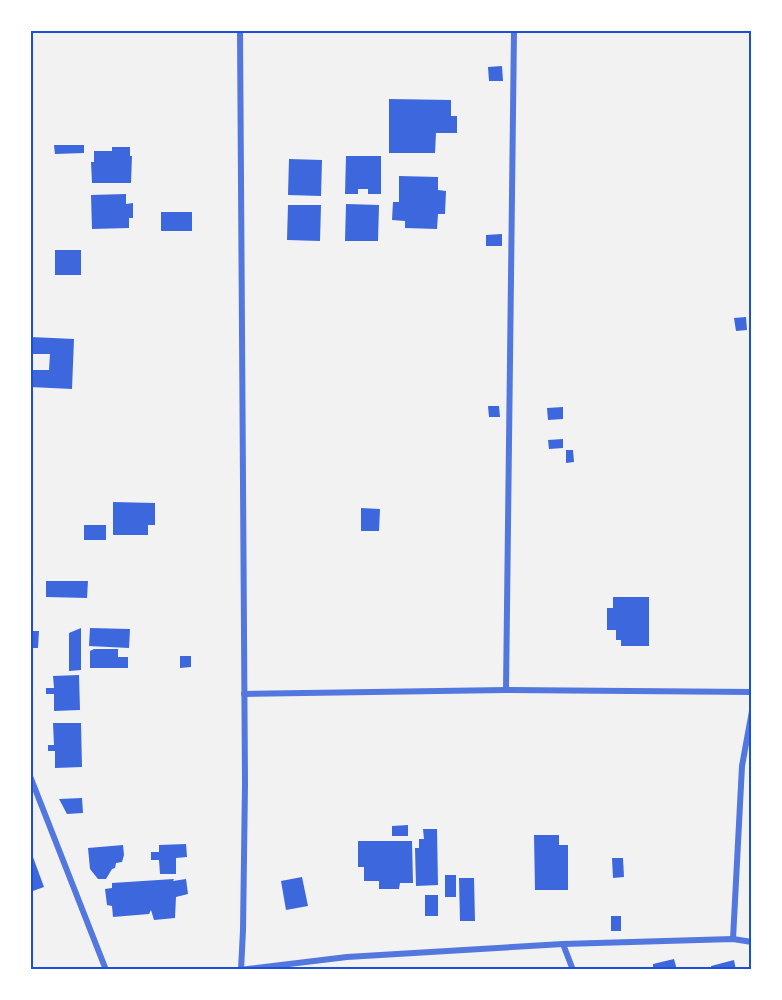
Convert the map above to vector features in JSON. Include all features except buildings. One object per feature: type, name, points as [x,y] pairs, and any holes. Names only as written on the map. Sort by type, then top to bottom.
[{"type":"street","points":[[240,30],[244,694],[243,930],[240,970],[347,957],[563,944],[733,939],[752,942]]},
{"type":"street","points":[[506,690],[514,30]]},
{"type":"street","points":[[244,694],[506,690],[752,692]]},
{"type":"street","points":[[733,939],[742,766],[752,711]]},
{"type":"street","points":[[30,776],[106,970]]},
{"type":"street","points":[[563,944],[573,970]]}]
